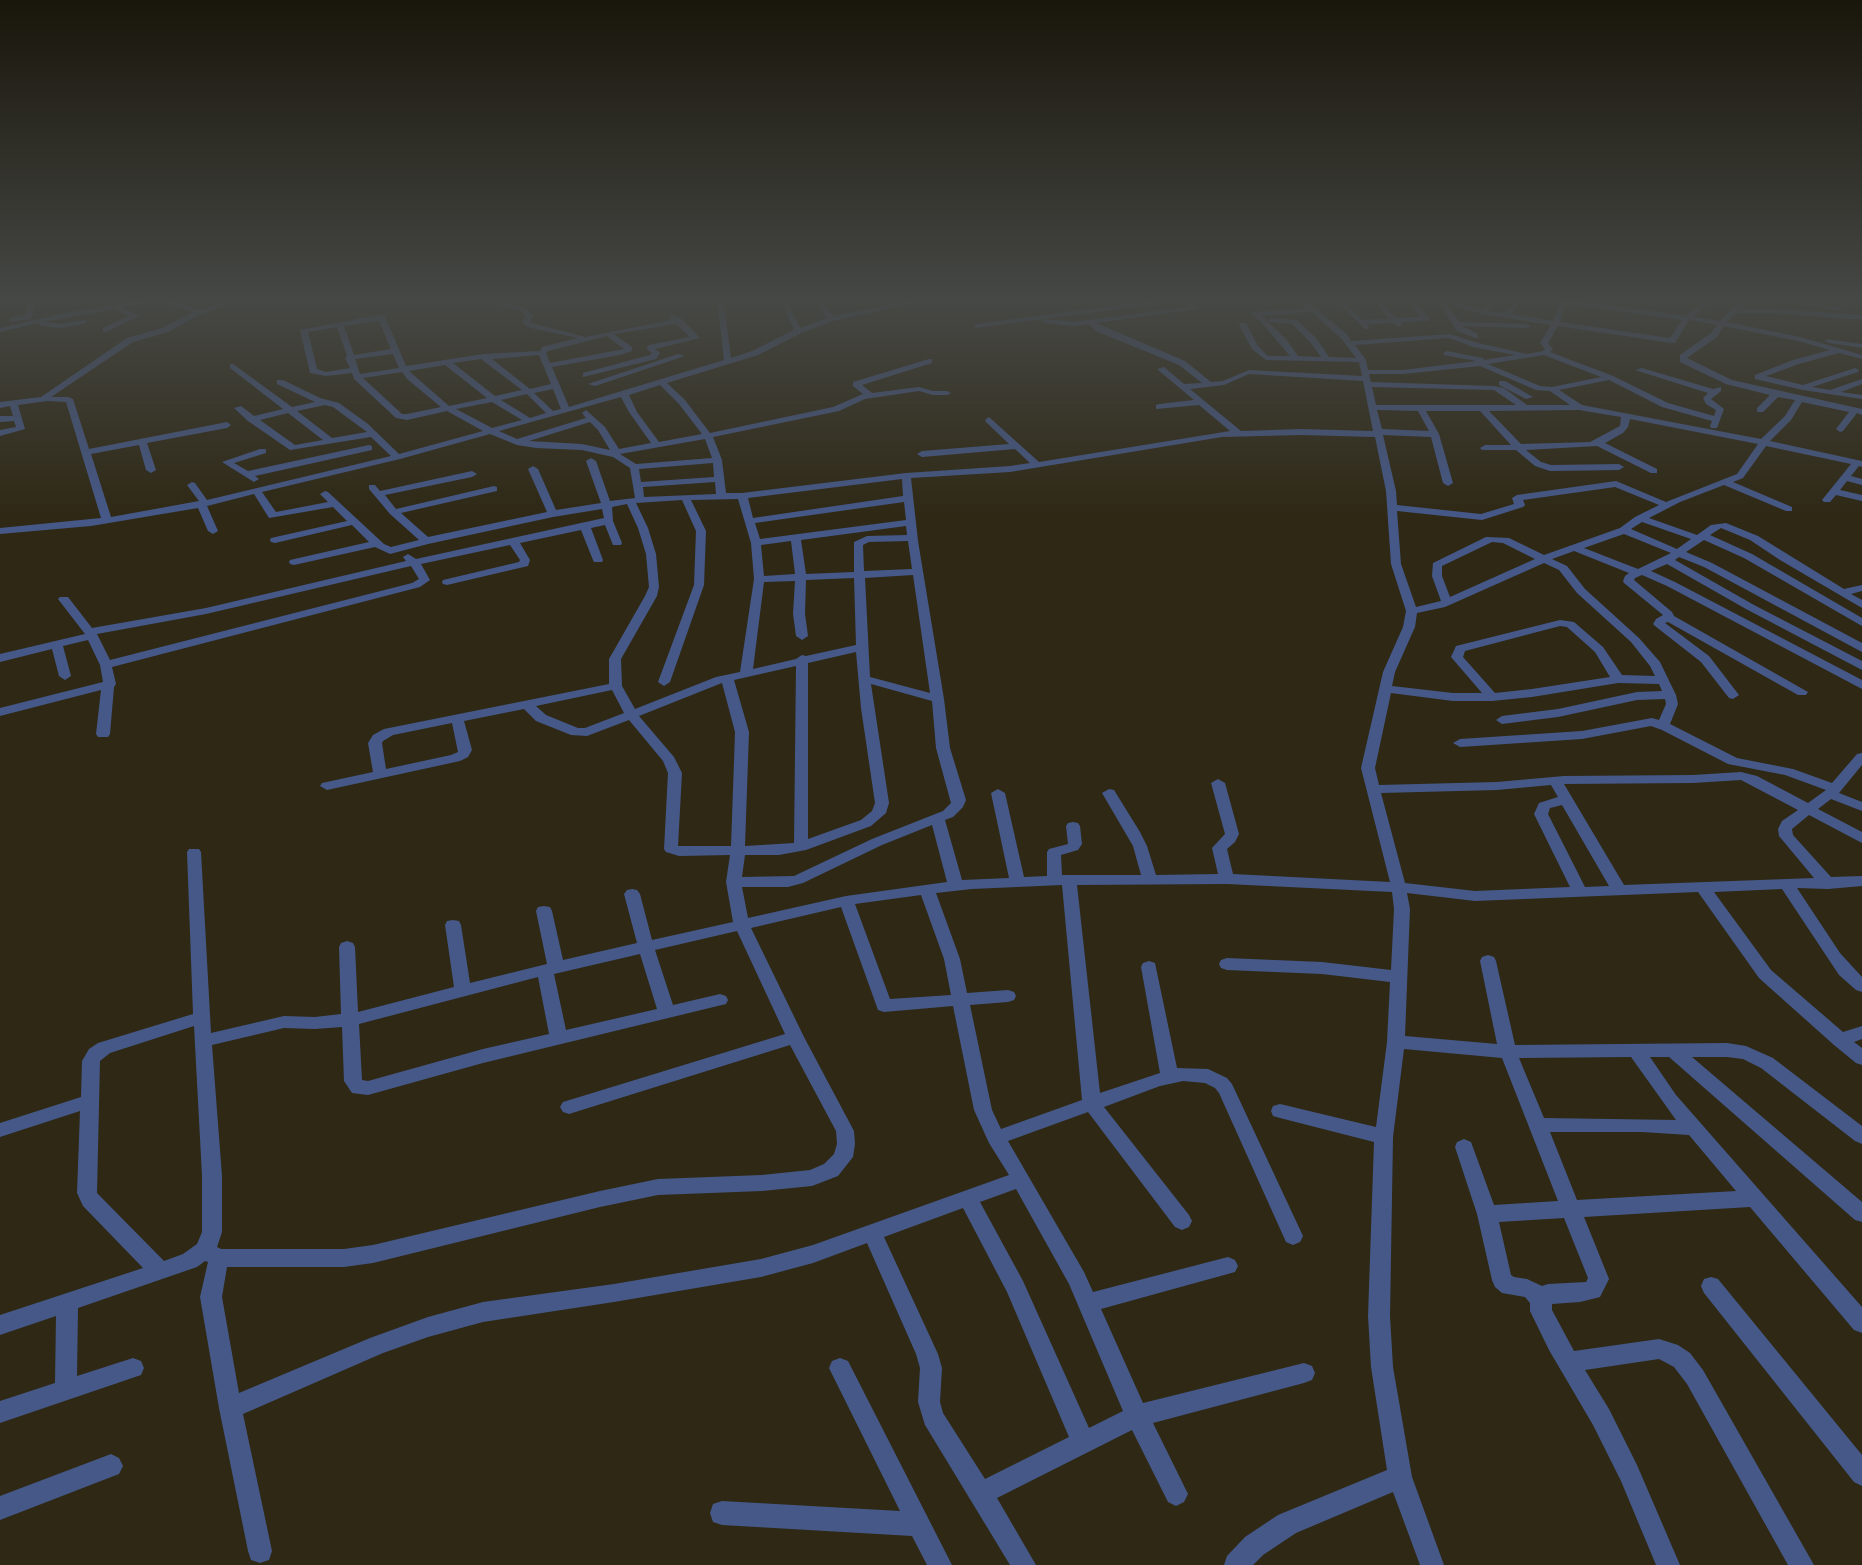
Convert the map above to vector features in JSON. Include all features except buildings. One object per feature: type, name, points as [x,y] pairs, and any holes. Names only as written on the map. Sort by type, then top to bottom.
[{"type":"street","points":[[48,399],[45,397],[82,372]]},
{"type":"street","points":[[241,372],[331,442]]},
{"type":"street","points":[[317,372],[321,374],[364,372]]},
{"type":"street","points":[[406,372],[448,408],[490,431],[516,442],[582,447],[613,452],[708,436],[836,409],[858,398],[919,389],[933,393],[946,393]]},
{"type":"street","points":[[458,372],[492,398],[530,421]]},
{"type":"street","points":[[504,372],[527,390],[552,415]]},
{"type":"street","points":[[549,372],[566,411]]},
{"type":"street","points":[[583,372],[592,384],[600,401]]},
{"type":"street","points":[[586,375],[596,372]]},
{"type":"street","points":[[592,384],[630,372]]},
{"type":"street","points":[[0,531],[108,520],[203,503],[397,457],[552,415],[695,372]]},
{"type":"street","points":[[870,396],[856,384],[893,372]]},
{"type":"street","points":[[1165,372],[1238,433]]},
{"type":"street","points":[[1194,372],[1209,384]]},
{"type":"street","points":[[1183,387],[1230,381],[1249,372]]},
{"type":"street","points":[[1251,372],[1364,374],[1402,372]]},
{"type":"street","points":[[1359,372],[1452,388],[1501,390],[1525,408]]},
{"type":"street","points":[[1453,372],[1461,376]]},
{"type":"street","points":[[1476,372],[1480,374]]},
{"type":"street","points":[[1500,372],[1539,388],[1552,389],[1610,378]]},
{"type":"street","points":[[1595,372],[1665,405],[1717,420]]},
{"type":"street","points":[[1646,372],[1713,392]]},
{"type":"street","points":[[1706,372],[1729,382],[1858,411]]},
{"type":"street","points":[[1771,372],[1758,377],[1803,388],[1862,398]]},
{"type":"street","points":[[1803,388],[1849,372]]},
{"type":"street","points":[[355,373],[399,416],[407,417],[527,390],[555,386]]},
{"type":"street","points":[[886,374],[894,380]]},
{"type":"street","points":[[1364,374],[1374,407],[1391,491],[1396,564],[1412,611],[1409,627],[1385,689],[1368,768],[1399,887],[1402,909],[1396,1042],[1384,1137],[1379,1316],[1382,1367],[1400,1478],[1432,1565]]},
{"type":"street","points":[[1489,378],[1529,396]]},
{"type":"street","points":[[1470,380],[1487,388]]},
{"type":"street","points":[[1829,393],[1862,380]]},
{"type":"street","points":[[280,382],[336,405],[373,434],[397,457]]},
{"type":"street","points":[[662,382],[682,402],[708,436],[717,460],[721,496]]},
{"type":"street","points":[[1712,432],[1720,409],[1708,402],[1707,398],[1729,382]]},
{"type":"street","points":[[903,385],[911,390]]},
{"type":"street","points":[[1452,388],[1479,408],[1519,447],[1544,467],[1619,467]]},
{"type":"street","points":[[1552,389],[1579,407]]},
{"type":"street","points":[[624,394],[633,412],[659,444],[671,463]]},
{"type":"street","points":[[1760,410],[1776,394]]},
{"type":"street","points":[[0,405],[64,398],[70,401],[108,520]]},
{"type":"street","points":[[1412,611],[1447,602],[1545,558],[1624,530],[1641,518],[1666,505],[1744,474],[1764,442],[1780,428],[1800,399]]},
{"type":"street","points":[[251,419],[326,402]]},
{"type":"street","points":[[1158,407],[1201,402]]},
{"type":"street","points":[[0,433],[21,429],[13,403]]},
{"type":"street","points":[[580,407],[602,429],[613,452],[634,467],[717,460]]},
{"type":"street","points":[[1374,407],[1421,409],[1579,407],[1764,442],[1860,463]]},
{"type":"street","points":[[238,408],[293,448],[373,434]]},
{"type":"street","points":[[1421,409],[1435,434],[1448,483]]},
{"type":"street","points":[[1840,428],[1858,411]]},
{"type":"street","points":[[1485,448],[1572,447],[1598,443],[1624,427],[1626,415]]},
{"type":"street","points":[[0,419],[18,418]]},
{"type":"street","points":[[516,442],[592,419]]},
{"type":"street","points":[[989,420],[1037,465]]},
{"type":"street","points":[[86,452],[227,425]]},
{"type":"street","points":[[325,494],[376,543],[388,551],[553,514],[635,500],[742,496],[906,476],[1010,469],[1238,433],[1435,434]]},
{"type":"street","points":[[142,441],[151,470]]},
{"type":"street","points":[[1598,443],[1654,472]]},
{"type":"street","points":[[922,454],[1017,446]]},
{"type":"street","points":[[248,474],[369,448]]},
{"type":"street","points":[[264,452],[228,462],[230,466],[248,474],[260,489],[273,516],[335,504]]},
{"type":"street","points":[[591,461],[606,504],[608,521],[617,543]]},
{"type":"street","points":[[1827,500],[1860,463]]},
{"type":"street","points":[[634,467],[637,485],[635,500],[651,554],[654,587],[651,596],[615,659],[614,666],[616,686],[631,714],[669,760],[675,773],[671,849],[679,851],[779,850],[801,847],[866,823],[874,818],[882,803],[867,708],[861,647],[858,544],[860,541],[871,538],[912,538]]},
{"type":"street","points":[[533,469],[553,514]]},
{"type":"street","points":[[426,541],[394,512],[375,490],[472,474]]},
{"type":"street","points":[[734,882],[788,882],[798,880],[877,842],[938,819],[955,809],[959,800],[943,748],[938,699],[912,538],[906,476]]},
{"type":"street","points":[[1846,478],[1862,482]]},
{"type":"street","points":[[637,485],[719,479]]},
{"type":"street","points":[[1725,482],[1789,509]]},
{"type":"street","points":[[1392,507],[1482,517],[1520,505],[1517,498],[1616,484],[1666,505]]},
{"type":"street","points":[[192,485],[203,503],[213,531]]},
{"type":"street","points":[[394,512],[494,489]]},
{"type":"street","points":[[1834,492],[1862,498]]},
{"type":"street","points":[[742,496],[756,543],[759,579],[746,673]]},
{"type":"street","points":[[664,682],[699,585],[700,530],[685,497]]},
{"type":"street","points":[[751,521],[908,498]]},
{"type":"street","points":[[1641,518],[1701,537],[1748,556],[1862,623]]},
{"type":"street","points":[[0,658],[91,634],[206,611],[414,562],[608,521]]},
{"type":"street","points":[[275,540],[354,522]]},
{"type":"street","points":[[756,543],[911,522]]},
{"type":"street","points":[[1802,692],[1669,618],[1668,614],[1628,581],[1628,578],[1668,560],[1715,527],[1722,525],[1744,533],[1862,604]]},
{"type":"street","points":[[585,526],[598,560]]},
{"type":"street","points":[[1624,530],[1680,552],[1725,573],[1862,648]]},
{"type":"street","points":[[796,538],[801,577],[799,614],[802,636]]},
{"type":"street","points":[[1447,602],[1437,576],[1437,564],[1477,544],[1490,539],[1501,539],[1545,558],[1566,570],[1581,591],[1650,655],[1670,695],[1672,704],[1669,715],[1663,725]]},
{"type":"street","points":[[447,582],[524,564],[525,560],[513,541]]},
{"type":"street","points":[[294,562],[376,543]]},
{"type":"street","points":[[1575,548],[1671,584],[1862,685]]},
{"type":"street","points":[[106,665],[416,585],[425,580],[414,562],[398,549]]},
{"type":"street","points":[[1668,560],[1750,607],[1862,666]]},
{"type":"street","points":[[759,579],[918,572]]},
{"type":"street","points":[[1842,593],[1862,588]]},
{"type":"street","points":[[64,599],[91,634],[106,665],[111,682],[108,685],[103,734]]},
{"type":"street","points":[[1669,618],[1660,621],[1659,624],[1705,658],[1732,695]]},
{"type":"street","points":[[1492,697],[1458,657],[1460,649],[1560,623],[1570,624],[1599,650],[1618,679]]},
{"type":"street","points":[[57,644],[65,676]]},
{"type":"street","points":[[526,704],[541,718],[581,733],[727,678],[802,659],[861,647]]},
{"type":"street","points":[[801,847],[802,659]]},
{"type":"street","points":[[0,1325],[211,1254],[344,1258],[373,1254],[600,1199],[658,1187],[762,1183],[812,1178],[831,1170],[843,1157],[846,1144],[845,1130],[795,1036],[742,926],[734,882],[738,849],[742,732],[727,678]]},
{"type":"street","points":[[865,679],[938,699]]},
{"type":"street","points":[[1385,689],[1453,697],[1492,697],[1532,693],[1618,679],[1663,680]]},
{"type":"street","points":[[0,712],[108,685]]},
{"type":"street","points":[[380,774],[375,744],[378,738],[389,732],[616,686]]},
{"type":"street","points":[[1502,720],[1558,713],[1637,696],[1670,695]]},
{"type":"street","points":[[327,786],[455,758],[463,754],[466,750],[457,717]]},
{"type":"street","points":[[1460,743],[1582,735],[1652,722],[1663,725],[1733,761],[1788,772],[1862,807]]},
{"type":"street","points":[[1828,884],[1786,836],[1785,829],[1788,824],[1832,792],[1860,761]]},
{"type":"street","points":[[1374,789],[1497,786],[1555,781],[1693,779],[1742,776],[1752,779],[1862,838]]},
{"type":"street","points":[[1555,781],[1620,891]]},
{"type":"street","points":[[1218,783],[1232,834],[1230,839],[1218,848],[1227,878]]},
{"type":"street","points":[[998,793],[1018,882]]},
{"type":"street","points":[[1109,793],[1140,846],[1150,879]]},
{"type":"street","points":[[1567,800],[1544,806],[1541,814],[1581,893]]},
{"type":"street","points":[[938,819],[956,886]]},
{"type":"street","points":[[1073,826],[1076,844],[1054,852],[1062,880],[1092,1104],[1182,1221]]},
{"type":"street","points":[[194,852],[212,1176],[211,1254],[213,1277],[211,1297],[230,1408],[260,1551]]},
{"type":"street","points":[[204,1041],[284,1022],[315,1024],[350,1020],[551,969],[846,902],[886,894],[956,886],[1062,880],[1227,878],[1399,887],[1475,896],[1828,884],[1862,881]]},
{"type":"street","points":[[1787,885],[1834,957],[1845,971],[1862,986]]},
{"type":"street","points":[[1704,888],[1765,974],[1862,1058]]},
{"type":"street","points":[[928,889],[952,959],[983,1110],[996,1138],[1077,1280],[1137,1416],[1176,1494]]},
{"type":"street","points":[[632,894],[646,947],[667,1013]]},
{"type":"street","points":[[846,902],[883,1005],[888,1007],[1008,996]]},
{"type":"street","points":[[544,911],[558,1038]]},
{"type":"street","points":[[453,925],[463,991]]},
{"type":"street","points":[[347,947],[353,1081],[358,1088],[368,1088],[483,1056],[720,1000]]},
{"type":"street","points":[[1488,961],[1508,1052],[1599,1280],[1593,1290],[1580,1293],[1548,1293],[1541,1300]]},
{"type":"street","points":[[1226,964],[1322,968],[1398,977]]},
{"type":"street","points":[[1149,967],[1170,1076]]},
{"type":"street","points":[[160,1271],[90,1200],[87,1193],[91,1061],[99,1051],[202,1017]]},
{"type":"street","points":[[1840,1040],[1862,1032]]},
{"type":"street","points":[[569,1107],[795,1036]]},
{"type":"street","points":[[1396,1042],[1508,1052],[1727,1050],[1754,1055],[1862,1136]]},
{"type":"street","points":[[1635,1050],[1670,1100],[1862,1323]]},
{"type":"street","points":[[1672,1050],[1862,1214]]},
{"type":"street","points":[[996,1138],[1170,1076],[1199,1074],[1215,1079],[1226,1089],[1293,1236]]},
{"type":"street","points":[[0,1130],[90,1101]]},
{"type":"street","points":[[1280,1111],[1384,1137]]},
{"type":"street","points":[[1536,1124],[1642,1125],[1694,1128]]},
{"type":"street","points":[[1464,1147],[1487,1214],[1502,1280],[1509,1286],[1532,1290],[1541,1300],[1541,1310],[1568,1362],[1601,1417],[1629,1473],[1668,1565]]},
{"type":"street","points":[[230,1408],[378,1345],[428,1327],[483,1312],[623,1292],[760,1268],[813,1254],[1021,1179]]},
{"type":"street","points":[[968,1198],[1016,1288],[1083,1442]]},
{"type":"street","points":[[1487,1214],[1754,1198]]},
{"type":"street","points":[[872,1233],[931,1368],[929,1402],[933,1417],[1024,1565]]},
{"type":"street","points":[[1087,1303],[1228,1266]]},
{"type":"street","points":[[1711,1286],[1862,1474]]},
{"type":"street","points":[[66,1391],[67,1302]]},
{"type":"street","points":[[1568,1362],[1659,1349],[1670,1352],[1682,1360],[1695,1377],[1802,1565]]},
{"type":"street","points":[[0,1412],[133,1368]]},
{"type":"street","points":[[840,1368],[940,1565]]},
{"type":"street","points":[[980,1494],[1137,1416],[1304,1372]]},
{"type":"street","points":[[0,1508],[111,1466]]},
{"type":"street","points":[[1236,1565],[1254,1546],[1287,1524],[1400,1478]]},
{"type":"street","points":[[722,1513],[919,1524]]}]
